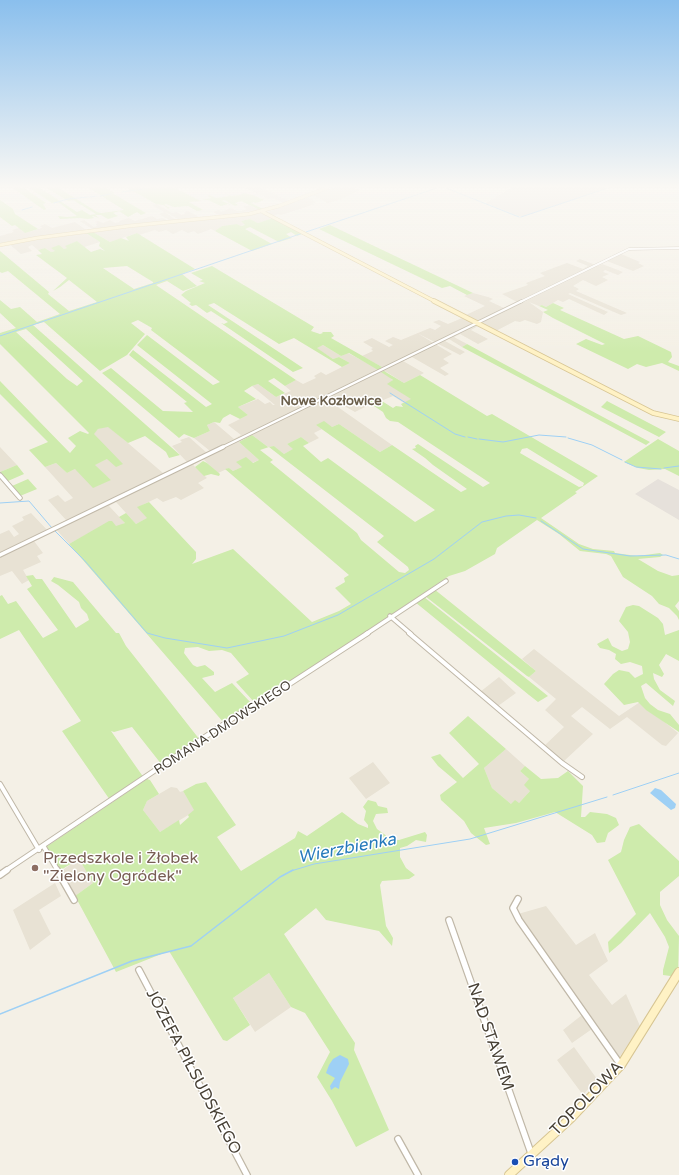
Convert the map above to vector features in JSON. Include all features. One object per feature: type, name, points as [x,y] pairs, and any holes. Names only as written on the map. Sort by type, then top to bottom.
[{"type":"street","points":[[0,245],[15,243]]},
{"type":"street","points":[[322,243],[653,413],[679,419]]},
{"type":"street","points":[[0,555],[629,249],[679,248]]},
{"type":"street","points":[[0,475],[20,498]]},
{"type":"street","name":"ROMANA DMOWSKIEGO","points":[[0,875],[242,712],[268,698],[390,616],[446,581]]},
{"type":"street","points":[[390,616],[562,763],[582,777]]},
{"type":"street","points":[[0,784],[39,850]]},
{"type":"street","points":[[44,846],[74,900]]},
{"type":"street","points":[[518,899],[513,908],[532,940],[621,1065]]},
{"type":"street","name":"NAD STAWEM","points":[[449,920],[531,1154]]},
{"type":"street","name":"JÓZEFA PIŁSUDSKIEGO","points":[[139,970],[247,1175]]},
{"type":"street","name":"TOPOLOWA","points":[[509,1175],[577,1113],[621,1065],[679,972]]},
{"type":"street","points":[[398,1140],[418,1175]]},
{"type":"shaded area","points":[[73,243],[69,245],[68,248],[64,249],[61,247],[52,248],[55,251],[51,252],[45,248],[38,250],[32,245],[28,247],[32,251],[21,254],[9,244]]},
{"type":"shaded area","points":[[79,243],[97,243],[84,247]]},
{"type":"shaded area","points":[[621,254],[640,262],[638,263],[644,266],[633,271],[607,261]]},
{"type":"shaded area","points":[[580,259],[598,266],[602,264],[623,272],[618,275],[605,270],[603,272],[609,274],[602,277],[608,280],[596,286],[583,280],[573,286],[579,289],[576,291],[627,313],[621,315],[570,293],[568,294],[608,312],[604,315],[569,299],[563,302],[558,300],[546,307],[529,302],[543,312],[541,322],[537,324],[525,320],[520,322],[515,321],[492,333],[478,326],[471,330],[488,339],[478,344],[460,334],[454,337],[467,344],[462,347],[449,339],[445,341],[465,352],[460,355],[417,333],[430,328],[435,330],[441,326],[433,322],[439,320],[448,324],[462,318],[472,323],[477,321],[466,315],[485,306],[464,296],[473,293],[488,297],[493,299],[489,301],[504,308],[517,302],[502,294],[528,285],[526,283],[545,276],[540,273],[567,263],[583,269],[588,266],[576,261]]},
{"type":"shaded area","points":[[417,333],[452,354],[443,359],[449,363],[440,368],[449,374],[445,376],[412,357],[403,361],[424,373],[404,383],[385,371],[393,381],[388,384],[412,399],[404,403],[393,396],[381,401],[377,398],[368,402],[371,404],[355,412],[339,403],[335,405],[392,445],[380,452],[339,424],[332,427],[316,425],[322,429],[314,433],[319,438],[309,443],[301,437],[287,444],[294,449],[284,454],[274,446],[268,447],[252,435],[239,442],[259,460],[233,471],[229,468],[218,473],[203,459],[193,465],[207,478],[198,483],[204,488],[181,500],[176,497],[163,502],[157,498],[138,507],[148,518],[136,524],[116,502],[109,506],[125,523],[114,528],[108,523],[69,544],[54,527],[66,520],[48,500],[58,495],[65,502],[73,498],[45,467],[56,463],[67,473],[75,469],[111,480],[94,465],[107,459],[93,434],[98,429],[108,426],[163,473],[187,462],[172,446],[182,442],[180,440],[189,437],[207,453],[210,451],[194,438],[210,431],[207,425],[214,422],[234,439],[241,435],[228,425],[248,415],[238,407],[258,399],[265,404],[270,402],[275,405],[252,386],[258,384],[276,397],[291,391],[285,386],[296,380],[303,384],[316,378],[314,376],[321,372],[326,375],[350,363],[339,357],[333,359],[316,348],[323,345],[341,356],[348,353],[378,369],[382,367],[362,356],[373,351],[371,349],[373,348],[363,342],[372,338],[389,347],[393,345],[385,341],[393,337],[401,340]]},
{"type":"shaded area","points":[[0,447],[17,465],[0,472]]},
{"type":"shaded area","points":[[658,479],[679,490],[679,520],[635,494]]},
{"type":"shaded area","points":[[31,513],[50,533],[34,541],[43,553],[37,556],[41,562],[23,570],[29,580],[22,584],[12,571],[0,576],[0,534],[9,530],[14,537],[19,534],[12,526],[24,520],[22,517]]},
{"type":"shaded area","points":[[534,649],[619,716],[640,702],[678,733],[666,746],[662,745],[627,717],[610,729],[582,707],[571,716],[593,734],[563,762],[544,746],[564,727],[545,710],[556,699],[529,677],[536,671],[522,659]]},
{"type":"shaded area","points":[[499,677],[516,693],[498,706],[480,692]]},
{"type":"shaded area","points":[[506,749],[525,766],[520,771],[529,779],[530,791],[519,803],[511,804],[492,788],[484,768]]},
{"type":"shaded area","points":[[373,762],[390,783],[366,799],[349,778]]},
{"type":"shaded area","points":[[171,787],[177,788],[180,792],[183,791],[195,811],[160,832],[143,810],[147,801]]},
{"type":"shaded area","points":[[79,859],[93,883],[75,896],[61,871]]},
{"type":"shaded area","points":[[55,883],[61,896],[39,910],[51,934],[30,950],[13,910]]},
{"type":"shaded area","points":[[546,906],[576,945],[595,933],[608,961],[589,975],[612,1005],[626,994],[640,1026],[619,1058],[518,914]]},
{"type":"shaded area","points":[[269,973],[291,1007],[255,1032],[233,998]]},
{"type":"shaded area","points":[[582,1015],[592,1029],[572,1043],[563,1030]]},
{"type":"shaded area","points":[[574,1047],[597,1079],[583,1095],[557,1060]]},
{"type":"green space","points":[[73,243],[79,243],[91,252],[100,249],[105,251],[99,246],[100,243],[153,243],[195,269],[182,274],[197,286],[183,291],[167,281],[156,285],[296,380],[285,386],[274,378],[268,381],[285,393],[276,397],[258,384],[252,386],[244,391],[256,399],[238,407],[248,415],[240,419],[230,414],[223,418],[220,423],[214,422],[207,425],[210,431],[194,438],[184,434],[179,438],[102,373],[111,368],[163,411],[193,412],[184,403],[187,402],[129,355],[133,350],[206,407],[212,404],[137,345],[147,335],[213,385],[220,382],[151,330],[152,328],[138,320],[131,323],[145,334],[127,355],[100,371],[44,322],[33,325],[180,455],[169,458],[166,452],[145,436],[128,443],[108,427],[98,429],[94,434],[123,464],[116,467],[107,459],[95,465],[111,480],[93,488],[75,469],[67,473],[56,463],[45,467],[29,450],[48,442],[0,394],[0,381],[70,453],[76,446],[68,438],[80,431],[89,433],[0,344],[0,333],[16,328],[0,313],[0,300],[11,309],[20,307],[37,322],[60,314],[8,271],[2,273],[0,272],[0,251],[49,292],[48,294],[69,311],[97,302],[69,280],[53,291],[67,278],[36,255],[42,254],[38,250],[45,248],[51,252],[55,251],[51,248],[59,245],[64,249],[67,248],[65,246]],"holes":[[[127,266],[153,282],[134,289],[103,268]],[[26,329],[83,381],[77,386],[67,379],[16,332]]]},
{"type":"green space","points":[[237,243],[272,244],[252,251]]},
{"type":"green space","points":[[348,243],[368,243],[473,293],[467,295],[450,286],[442,288]]},
{"type":"green space","points":[[212,266],[314,327],[311,331],[320,334],[323,333],[322,332],[331,332],[334,336],[331,338],[382,367],[378,370],[349,353],[341,356],[323,345],[317,348],[333,359],[339,357],[350,363],[342,367],[294,338],[279,344],[214,303],[208,305],[303,368],[293,372],[221,323],[224,324],[228,322],[211,311],[207,313],[196,305],[192,306],[189,304],[191,303],[181,295],[186,291],[205,283],[199,281],[203,280],[191,273]]},
{"type":"green space","points":[[553,303],[564,308],[560,310],[624,339],[638,336],[671,352],[672,357],[668,362],[679,366],[679,371],[662,363],[646,367],[637,364],[628,369],[576,344],[586,339],[602,345],[605,344],[553,318],[543,312],[548,310],[539,306],[542,305],[546,307]]},
{"type":"green space","points":[[467,344],[650,442],[646,445],[462,347]]},
{"type":"green space","points":[[384,371],[404,383],[420,375],[487,416],[492,414],[598,476],[575,492],[577,493],[541,518],[579,544],[593,549],[614,551],[615,553],[637,556],[660,553],[663,555],[660,557],[638,559],[658,571],[672,576],[679,575],[679,601],[675,606],[679,611],[679,620],[669,608],[659,604],[652,596],[623,577],[611,556],[580,551],[559,534],[537,520],[497,548],[495,554],[465,571],[449,576],[302,675],[265,698],[254,702],[236,682],[249,674],[231,653],[222,650],[209,651],[198,647],[185,648],[184,653],[193,665],[197,667],[205,665],[214,672],[214,675],[202,678],[215,692],[232,683],[252,704],[224,723],[69,544],[109,521],[112,521],[116,526],[125,523],[119,517],[126,513],[136,524],[147,518],[137,507],[149,502],[196,552],[196,559],[192,564],[233,549],[312,622],[339,611],[351,604],[335,588],[345,582],[344,578],[349,575],[225,469],[229,468],[233,471],[242,467],[236,462],[246,457],[253,463],[259,460],[239,442],[252,435],[268,447],[274,446],[284,454],[293,449],[287,444],[301,437],[309,443],[303,446],[321,462],[328,458],[415,522],[435,510],[316,425],[324,421],[332,427],[339,424],[380,452],[392,445],[461,492],[467,489],[412,449],[416,448],[415,446],[418,444],[483,487],[490,483],[398,422],[390,421],[386,418],[383,412],[368,402],[377,398],[393,408],[396,406],[403,407],[401,404],[411,399],[387,384],[393,380],[381,372]],"holes":[[[269,447],[384,536],[377,542],[408,567],[409,570],[405,573],[399,572],[361,540],[357,533],[270,462],[273,460],[260,450]],[[527,448],[584,483],[583,486],[579,487],[520,453],[522,449]]]},
{"type":"green space","points":[[607,401],[666,432],[659,437],[601,407]]},
{"type":"green space","points":[[658,439],[679,451],[679,476],[665,469],[649,470],[638,468],[624,462]]},
{"type":"green space","points":[[203,461],[220,474],[219,476],[211,474],[204,476],[195,467]]},
{"type":"green space","points":[[17,465],[24,474],[8,481],[0,472]]},
{"type":"green space","points":[[28,479],[37,489],[20,496],[12,486]]},
{"type":"green space","points":[[33,575],[36,579],[42,579],[76,628],[89,620],[87,614],[81,608],[79,602],[51,581],[54,577],[73,582],[116,633],[119,633],[126,646],[200,740],[162,765],[132,727],[114,732],[111,731],[144,778],[110,800],[62,731],[81,721],[19,630],[0,639],[0,596],[2,595],[8,604],[16,601],[43,638],[58,630],[27,589],[32,586],[26,576]]},
{"type":"green space","points":[[434,589],[536,671],[529,677],[527,676],[425,596]]},
{"type":"green space","points":[[424,597],[548,696],[538,702],[529,695],[415,602]]},
{"type":"green space","points":[[633,605],[639,606],[658,618],[663,624],[665,635],[679,630],[679,661],[666,654],[659,665],[664,674],[662,677],[653,673],[654,679],[660,690],[675,701],[673,706],[646,683],[641,686],[645,698],[658,710],[670,714],[679,725],[679,732],[646,710],[638,702],[624,705],[604,684],[619,670],[629,672],[635,678],[643,674],[642,666],[630,662],[621,664],[615,659],[616,654],[609,650],[600,648],[597,644],[608,638],[612,646],[622,651],[628,649],[630,642],[628,632],[619,621],[626,607]]},
{"type":"green space","points":[[468,716],[506,749],[484,768],[492,788],[511,804],[515,800],[519,803],[530,791],[524,785],[529,779],[520,771],[525,766],[541,779],[558,778],[568,771],[583,786],[581,817],[585,817],[590,812],[607,814],[616,818],[619,825],[608,833],[605,842],[597,843],[592,835],[555,812],[516,823],[484,828],[490,844],[486,845],[471,833],[464,821],[441,800],[440,795],[457,782],[438,766],[431,757],[440,754],[463,778],[479,764],[449,733]]},
{"type":"green space","points":[[147,779],[150,780],[159,794],[147,801],[143,810],[160,832],[179,820],[180,825],[189,817],[188,815],[194,810],[183,791],[196,784],[206,782],[236,825],[217,837],[241,871],[295,838],[298,831],[307,836],[342,812],[358,824],[368,828],[368,825],[364,820],[366,811],[363,807],[368,800],[376,802],[378,806],[387,808],[388,813],[376,814],[373,821],[377,829],[391,839],[399,840],[425,832],[427,835],[426,842],[416,840],[407,846],[400,848],[400,857],[406,868],[415,875],[409,879],[382,881],[380,885],[386,926],[393,938],[392,946],[379,931],[326,920],[316,908],[284,934],[355,1043],[354,1050],[389,1130],[356,1147],[332,1101],[317,1077],[330,1052],[305,1013],[291,1007],[269,973],[233,998],[250,1025],[227,1041],[223,1040],[169,951],[116,972],[75,896],[93,883],[79,859],[59,871],[46,847]]},
{"type":"green space","points":[[639,824],[679,861],[679,876],[660,892],[660,905],[667,920],[679,936],[678,977],[663,975],[669,947],[665,937],[650,913],[621,943],[609,953],[608,942],[636,914],[608,860],[621,852],[624,840],[630,827]]},
{"type":"water","points":[[655,788],[661,790],[676,804],[675,808],[671,810],[650,793]]},
{"type":"water","points":[[340,1055],[348,1059],[349,1064],[340,1082],[339,1089],[335,1087],[331,1090],[330,1086],[335,1078],[326,1073],[333,1059]]},
{"type":"waterway","points":[[0,336],[274,243]]},
{"type":"waterway","points":[[390,393],[455,434],[465,437]]},
{"type":"waterway","points":[[479,439],[503,442],[539,435],[566,437]]},
{"type":"waterway","points":[[468,437],[477,439]]},
{"type":"waterway","points":[[568,438],[592,445],[622,460]]},
{"type":"waterway","points":[[625,462],[636,467],[661,469]]},
{"type":"waterway","points":[[664,468],[679,466]]},
{"type":"waterway","points":[[0,503],[29,501],[52,528]]},
{"type":"waterway","points":[[55,531],[85,561],[147,633],[165,638],[227,648],[284,636],[338,615],[434,559],[482,522],[506,516],[519,515],[536,518]]},
{"type":"waterway","points":[[541,521],[583,549],[630,556],[666,555],[679,559]]},
{"type":"waterway","name":"Wierzbienka","points":[[613,795],[679,773]]},
{"type":"waterway","name":"Wierzbienka","points":[[291,871],[314,864],[470,839],[607,797]]},
{"type":"waterway","name":"Wierzbienka","points":[[0,1014],[132,961],[191,946],[280,877],[291,871]]},
{"type":"place","name":"Przedszkole i Żłobek \"Zielony Ogródek\"","points":[[35,868]]},
{"type":"place","name":"Grądy","points":[[515,1162]]},
{"type":"district","name":"Nowe Kozłowice","points":[[331,402]]}]
